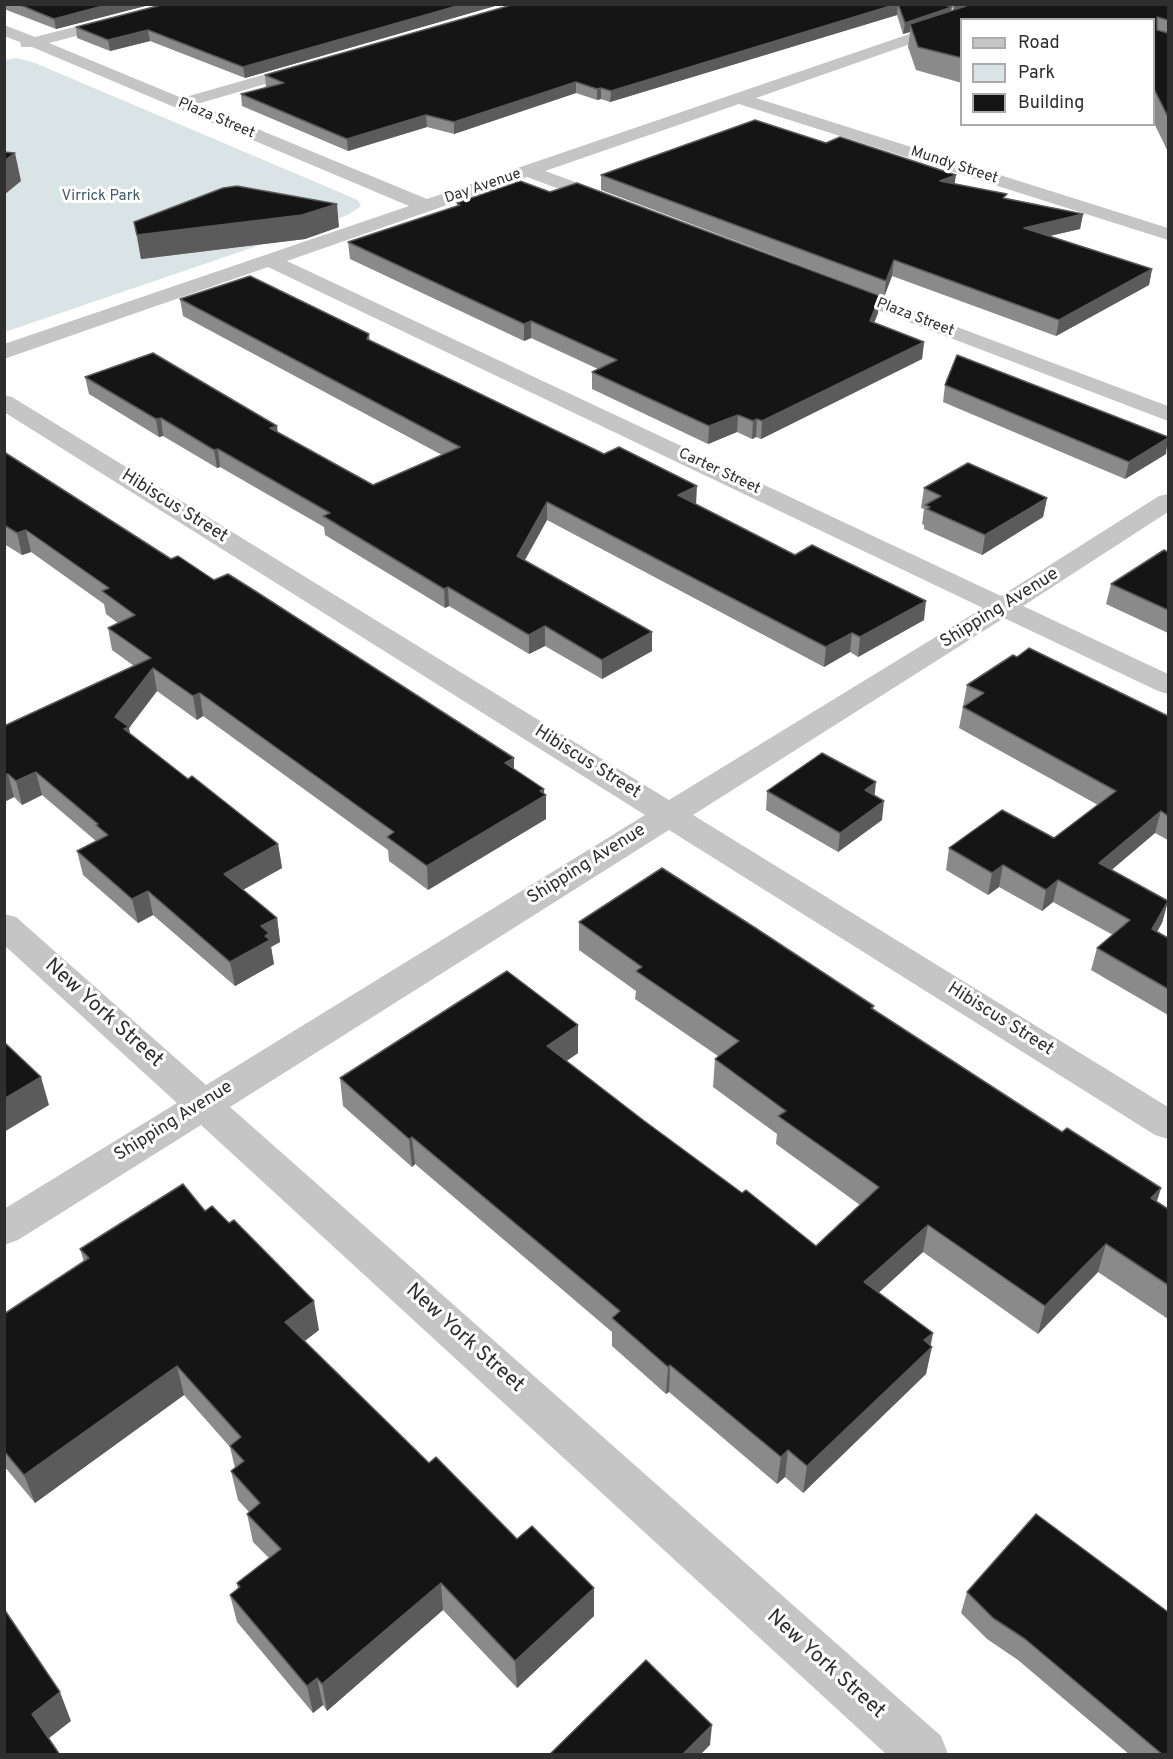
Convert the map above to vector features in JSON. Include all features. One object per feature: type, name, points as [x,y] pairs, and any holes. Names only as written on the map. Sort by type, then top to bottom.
[{"type":"street","points":[[4,49],[184,4]]},
{"type":"street","name":"Day Avenue","points":[[4,352],[960,22]]},
{"type":"street","name":"Plaza Street","points":[[4,30],[427,206]]},
{"type":"street","points":[[179,104],[323,63]]},
{"type":"street","name":"Mundy Street","points":[[739,98],[1168,234]]},
{"type":"street","points":[[527,171],[631,209]]},
{"type":"street","name":"Carter Street","points":[[269,260],[1168,685]]},
{"type":"street","name":"Plaza Street","points":[[821,282],[1168,414]]},
{"type":"street","name":"Hibiscus Street","points":[[4,402],[1168,1125]]},
{"type":"street","name":"Shipping Avenue","points":[[4,1229],[1004,607],[1168,501]]},
{"type":"street","name":"New York Street","points":[[4,925],[923,1755]]},
{"type":"green space","name":"Virrick Park","points":[[17,58],[35,63],[358,200],[361,206],[348,215],[5,332],[4,60]]},
{"type":"building","points":[[18,4],[110,4],[54,19]]},
{"type":"building","points":[[165,4],[464,4],[243,67],[148,30],[108,40],[76,27]]},
{"type":"building","points":[[515,4],[897,4],[611,91],[576,82],[454,122],[426,115],[347,139],[241,94],[284,83],[265,75]]},
{"type":"building","points":[[898,4],[941,4],[952,7],[905,23]]},
{"type":"building","points":[[966,4],[1168,4],[1168,20],[1157,17],[1157,30],[1168,33],[1168,117],[1155,91],[1155,18],[960,18],[960,58],[918,47],[910,24],[966,6]]},
{"type":"building","points":[[755,120],[826,143],[840,137],[956,175],[940,181],[1007,194],[1003,198],[1083,214],[1024,228],[1152,269],[1059,320],[894,260],[886,281],[601,175]]},
{"type":"building","points":[[4,152],[15,153],[4,161]]},
{"type":"building","points":[[520,181],[550,192],[577,183],[880,296],[870,321],[924,342],[762,421],[757,419],[753,421],[738,415],[709,426],[592,372],[617,360],[531,321],[524,324],[348,242],[460,205],[457,203]]},
{"type":"building","points":[[237,186],[337,204],[302,215],[137,235],[134,222],[223,188]]},
{"type":"building","points":[[250,276],[369,334],[367,339],[604,454],[619,447],[697,486],[678,495],[795,555],[812,545],[926,601],[860,637],[852,633],[826,647],[547,502],[517,556],[652,632],[602,660],[545,626],[529,635],[448,587],[444,589],[323,516],[330,513],[218,449],[214,450],[161,418],[156,419],[85,377],[153,353],[277,426],[270,428],[373,485],[460,447],[180,299]]},
{"type":"building","points":[[957,355],[1168,438],[1129,462],[945,385]]},
{"type":"building","points":[[4,452],[171,559],[178,556],[214,580],[228,574],[252,589],[514,758],[505,763],[544,789],[540,791],[546,795],[427,866],[387,837],[394,832],[200,693],[193,696],[153,668],[115,717],[129,727],[124,729],[188,779],[192,776],[278,844],[224,874],[277,918],[261,926],[269,933],[265,936],[270,940],[230,962],[148,891],[132,899],[77,851],[108,835],[36,772],[16,781],[8,774],[4,775],[4,726],[151,658],[108,628],[135,615],[102,591],[109,588],[26,530],[17,533],[4,525]]},
{"type":"building","points":[[968,463],[1047,498],[985,535],[927,509],[930,507],[925,505],[941,496],[924,488]]},
{"type":"building","points":[[1164,550],[1168,552],[1168,610],[1111,584]]},
{"type":"building","points":[[1029,648],[1168,716],[1168,816],[1161,811],[1099,863],[1168,901],[1152,929],[1168,938],[1168,989],[1097,948],[1130,920],[1058,880],[1046,890],[1003,865],[992,873],[949,848],[1002,810],[1054,838],[1116,791],[963,707],[984,693],[967,685],[1013,655],[1017,657]]},
{"type":"building","points":[[822,753],[876,782],[865,790],[884,801],[840,833],[767,791]]},
{"type":"building","points":[[662,868],[1062,1132],[1067,1128],[1161,1188],[1151,1198],[1168,1209],[1168,1285],[1106,1244],[1045,1306],[928,1225],[864,1282],[933,1333],[924,1340],[932,1347],[807,1466],[788,1450],[781,1457],[670,1365],[668,1367],[612,1318],[620,1311],[412,1137],[409,1139],[340,1078],[507,971],[578,1025],[547,1046],[742,1193],[746,1190],[816,1246],[879,1187],[778,1116],[786,1111],[715,1059],[739,1041],[636,971],[642,967],[579,922]]},
{"type":"building","points":[[4,1042],[41,1077],[4,1099]]},
{"type":"building","points":[[183,1184],[205,1211],[212,1206],[229,1223],[234,1220],[314,1301],[285,1322],[429,1463],[436,1457],[517,1539],[532,1526],[594,1588],[515,1661],[441,1583],[322,1684],[317,1678],[307,1686],[230,1595],[240,1587],[237,1583],[281,1549],[247,1514],[260,1503],[231,1471],[244,1461],[230,1446],[241,1437],[177,1366],[24,1475],[4,1451],[4,1314],[89,1258],[80,1249]]},
{"type":"building","points":[[1036,1514],[1168,1612],[1168,1755],[1163,1755],[1025,1639],[993,1618],[967,1592]]},
{"type":"building","points":[[4,1609],[60,1692],[32,1714],[60,1755],[4,1755]]},
{"type":"building","points":[[646,1660],[712,1725],[682,1755],[549,1755]]}]
